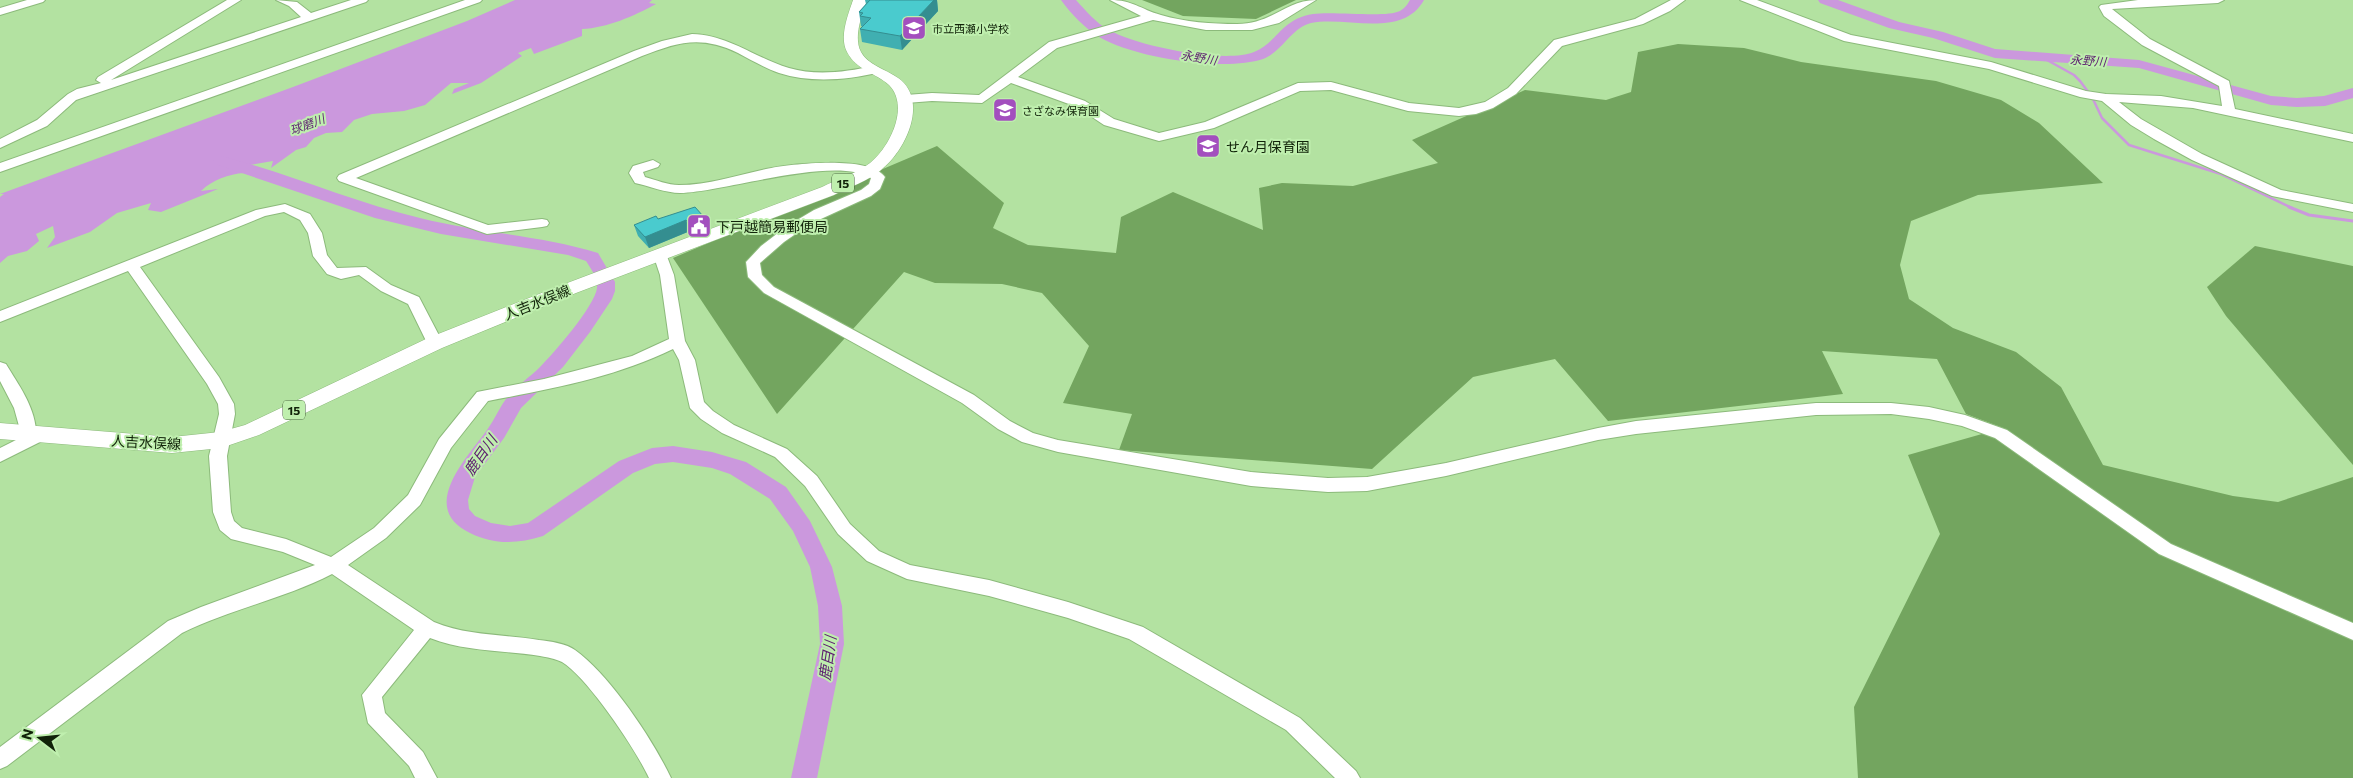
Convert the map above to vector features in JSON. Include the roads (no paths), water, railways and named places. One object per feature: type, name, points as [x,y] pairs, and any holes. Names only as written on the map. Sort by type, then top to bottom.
[{"type":"main road","points":[[860,1],[851,39],[854,52],[863,63],[891,79],[906,99]]},
{"type":"main road","name":"人吉水俣線","points":[[0,431],[172,445],[221,440],[252,430],[435,343],[569,289],[828,190],[869,171],[877,166],[893,146],[906,110],[906,99]]},
{"type":"street","points":[[0,12],[39,0]]},
{"type":"street","points":[[0,144],[42,123],[72,97],[235,0]]},
{"type":"street","points":[[282,0],[293,4],[310,18]]},
{"type":"street","points":[[72,97],[362,0]]},
{"type":"street","points":[[0,168],[476,0]]},
{"type":"street","points":[[1116,0],[1151,16],[1208,26],[1247,28],[1276,20],[1310,0]]},
{"type":"street","points":[[1009,78],[1082,104],[1109,122],[1159,138],[1209,126],[1288,90],[1298,88],[1332,86],[1408,107],[1459,112],[1489,105],[1512,91],[1558,43],[1567,39],[1624,28],[1644,21],[1679,0]]},
{"type":"street","points":[[1746,0],[1848,38],[1965,60],[2084,94],[2106,98],[2161,100],[2229,111],[2353,138]]},
{"type":"street","points":[[2218,0],[2124,4],[2105,7],[2108,14],[2146,42],[2204,71],[2224,84],[2229,111]]},
{"type":"street","points":[[906,99],[932,97],[982,99],[1053,45],[1151,16]]},
{"type":"street","points":[[542,223],[487,230],[344,178],[626,60],[685,38],[704,38],[729,45],[792,72],[829,75],[873,70]]},
{"type":"street","points":[[2106,98],[2120,111],[2159,136],[2197,157],[2277,194],[2353,208]]},
{"type":"street","points":[[654,164],[638,169],[636,174],[640,180],[677,189],[715,186],[784,171],[838,167],[854,167],[869,171],[878,177],[874,186],[866,193],[799,223],[772,243],[754,262],[755,277],[769,290],[968,399],[1004,425],[1028,438],[1058,446],[1259,480],[1320,486],[1371,484],[1468,466],[1602,433],[1814,409],[1867,407],[1909,410],[1984,427],[2001,434],[2165,549],[2353,632]]},
{"type":"street","points":[[0,317],[261,213],[285,208],[305,217],[315,233],[320,256],[332,271],[341,274],[361,270],[386,288],[414,301],[435,343]]},
{"type":"street","points":[[660,254],[666,267],[672,304],[672,325],[677,341],[687,360],[696,404],[707,415],[728,429],[781,454],[812,481],[844,529],[873,556],[906,572],[1015,595],[1068,610],[1136,633],[1293,724],[1317,744],[1349,778]]},
{"type":"street","points":[[132,266],[213,381],[226,404],[227,414],[218,456],[222,512],[226,525],[237,534],[286,546],[333,565],[427,628],[447,636],[469,641],[540,648],[567,655],[584,670],[612,704],[649,755],[660,778]]},
{"type":"street","points":[[0,759],[175,627],[196,617],[309,576],[333,565],[359,548],[415,500],[434,460],[483,396],[544,385],[637,360],[677,341]]},
{"type":"street","points":[[0,368],[14,391],[35,434],[0,456]]},
{"type":"street","points":[[426,778],[416,759],[375,717],[372,695],[427,628]]},
{"type":"water","name":"球磨川","points":[[515,0],[652,0],[649,3],[656,4],[620,21],[582,29],[582,36],[534,54],[531,48],[518,53],[522,56],[481,83],[452,94],[454,89],[469,83],[451,83],[425,105],[404,111],[372,114],[354,120],[342,132],[326,133],[314,138],[306,147],[296,150],[271,168],[273,161],[250,165],[244,173],[221,178],[201,191],[218,189],[161,212],[148,210],[151,203],[117,213],[90,232],[47,248],[55,237],[53,226],[36,234],[39,241],[27,251],[8,256],[0,263],[0,197],[4,194],[0,194],[293,87],[467,21]]},
{"type":"waterway","name":"永野川","points":[[1068,0],[1099,30],[1124,42],[1142,48],[1185,56],[1228,60],[1245,59],[1259,55],[1302,21],[1326,17],[1398,17],[1406,14],[1417,0]]},
{"type":"waterway","name":"永野川","points":[[1825,0],[1894,25],[1938,35],[1995,54],[2037,58],[2105,60],[2139,64],[2166,70],[2244,94],[2297,103],[2325,101],[2353,93]]},
{"type":"waterway","points":[[2047,60],[2074,75],[2080,81],[2092,97],[2102,118],[2129,145],[2221,174],[2292,208]]},
{"type":"waterway","name":"鹿目川","points":[[221,161],[381,214],[441,229],[570,250],[592,257],[606,282],[607,286],[603,299],[584,328],[556,362],[510,408],[460,487],[457,500],[459,512],[467,522],[484,530],[510,534],[528,532],[535,530],[626,467],[652,456],[673,454],[712,460],[738,468],[778,493],[802,527],[821,567],[830,606],[832,644],[804,778]]},
{"type":"waterway","points":[[2289,207],[2309,215],[2353,221]]},
{"type":"place","name":"市立西瀬小学校","points":[[914,28]]},
{"type":"place","name":"さざなみ保育園","points":[[1005,110]]},
{"type":"place","name":"せん月保育園","points":[[1208,146]]},
{"type":"place","name":"下戸越簡易郵便局","points":[[699,226]]}]
